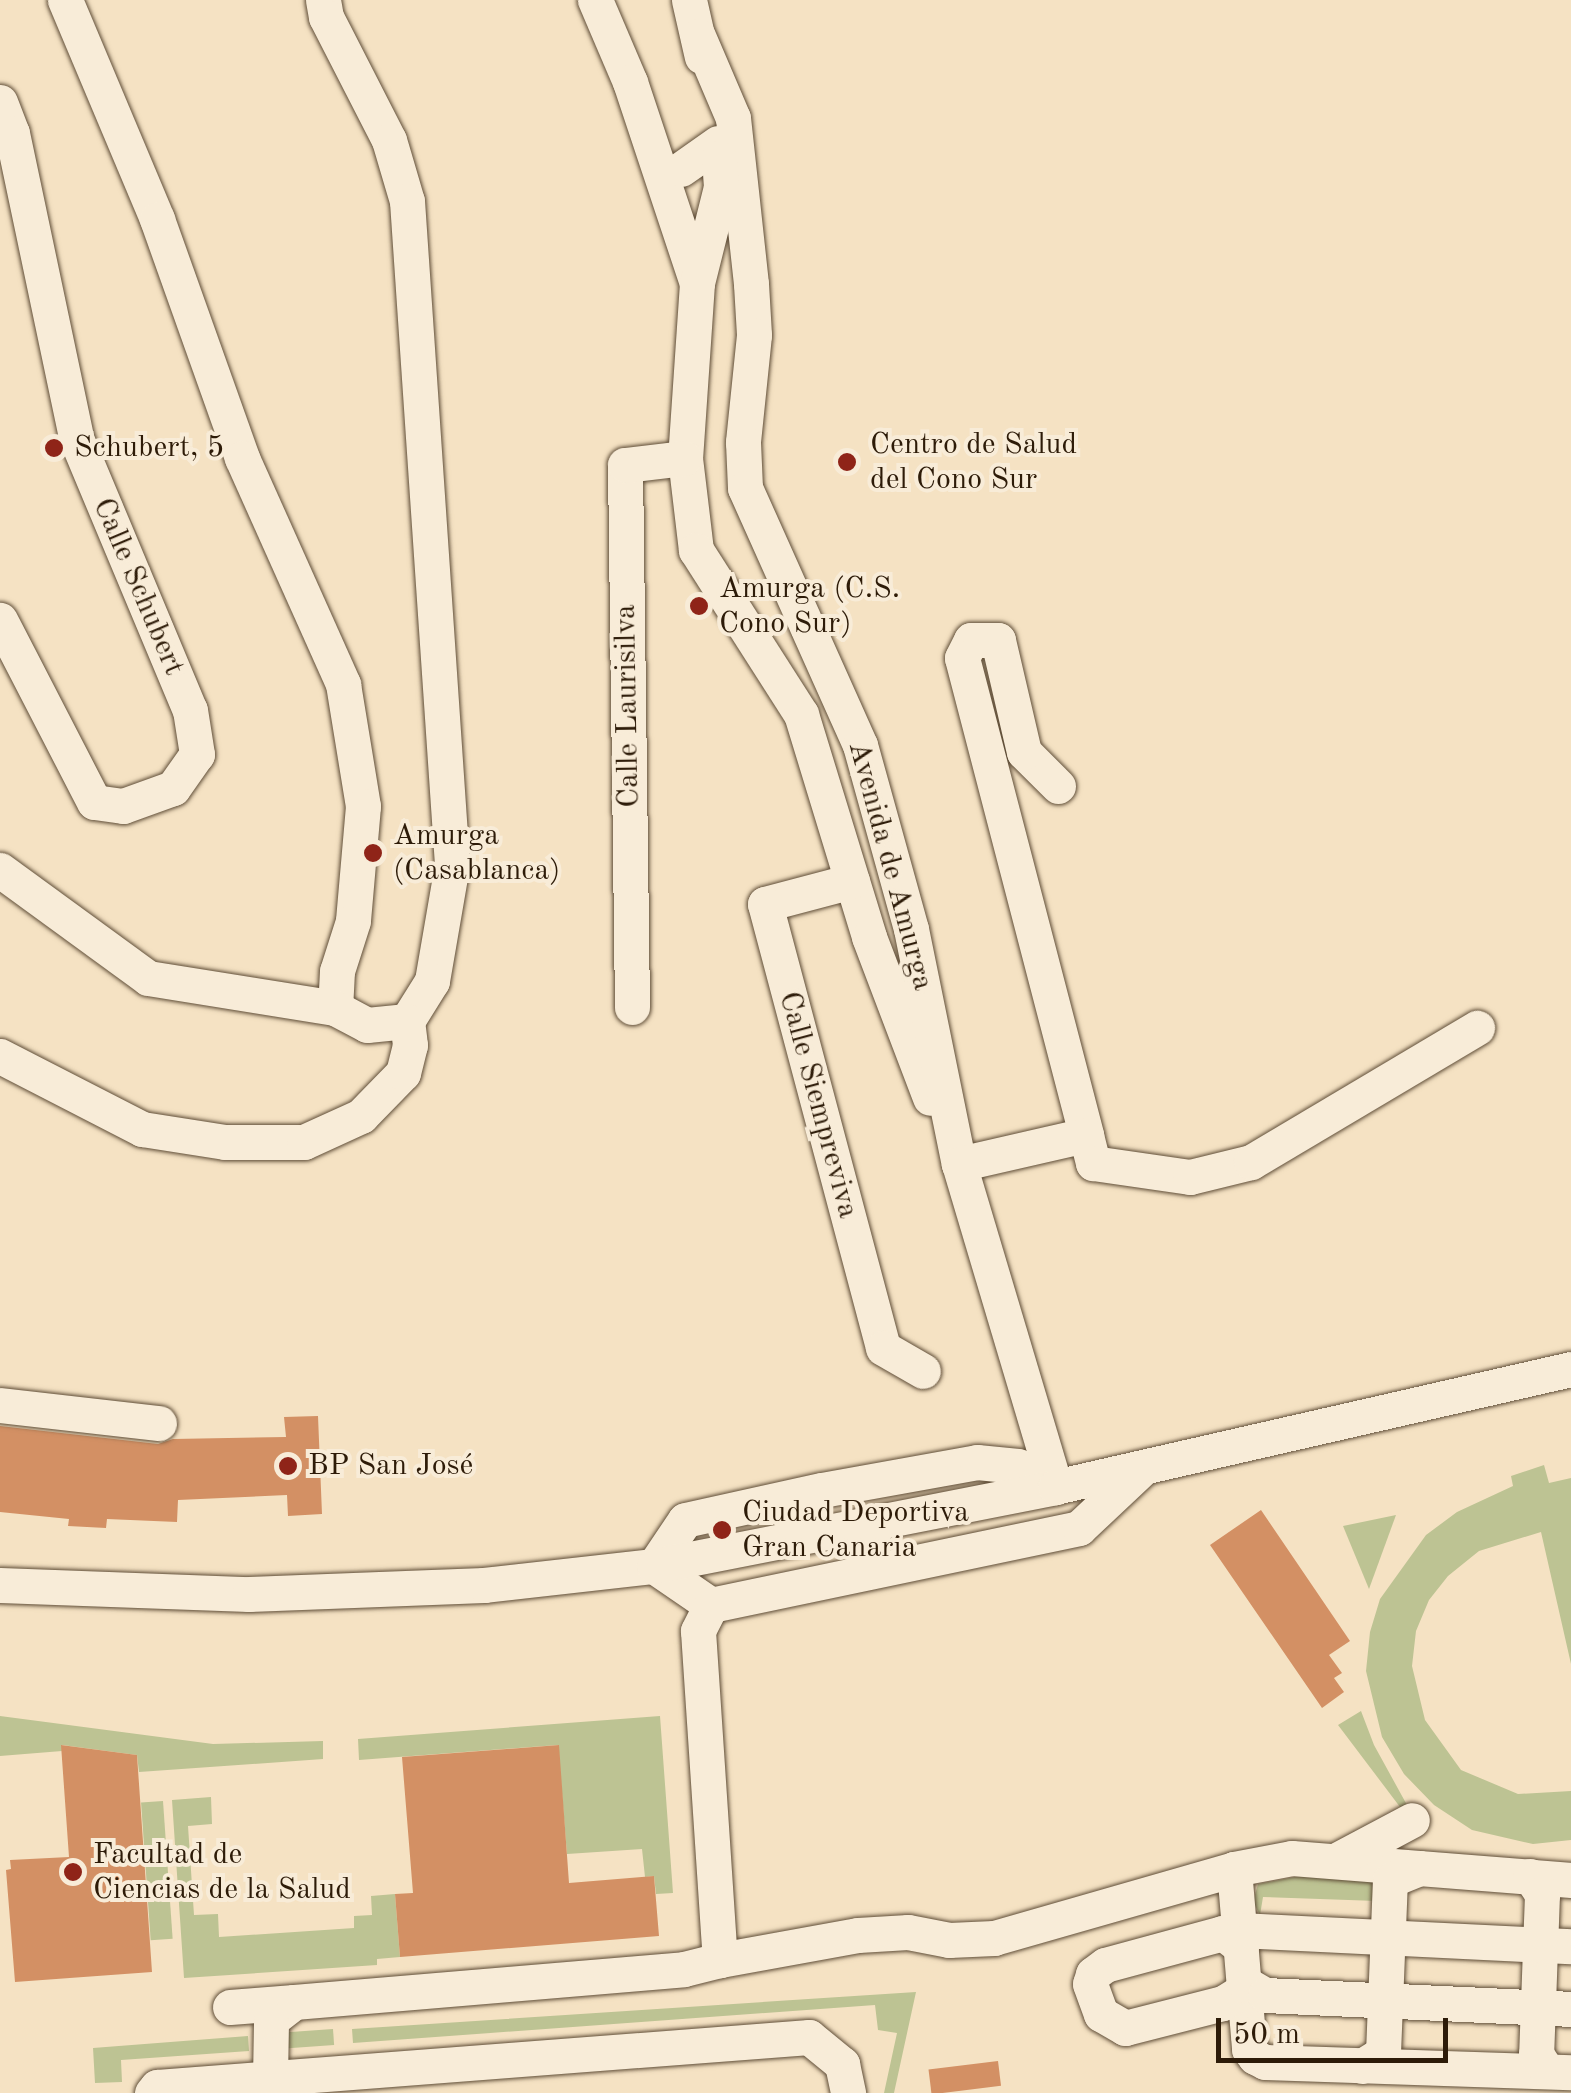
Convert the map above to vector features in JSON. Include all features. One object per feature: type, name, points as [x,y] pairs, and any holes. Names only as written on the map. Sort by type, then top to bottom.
[{"type":"street","points":[[65,0],[157,219],[242,458],[343,684],[363,806],[354,921],[337,971],[336,1008]]},
{"type":"street","points":[[0,1056],[142,1129],[225,1142],[304,1142],[361,1116],[404,1073],[410,1046],[408,1021],[432,981],[452,865],[407,201],[389,140],[326,17],[323,0]]},
{"type":"street","name":"Avenida de Amurga","points":[[595,0],[630,82],[697,296],[685,458],[696,550],[800,714],[902,1034],[959,1164]]},
{"type":"street","points":[[688,0],[718,143],[720,187],[697,296],[724,303],[752,296],[733,118],[698,36]]},
{"type":"street","name":"Avenida de Amurga","points":[[630,82],[752,296],[743,442],[745,488],[860,745],[911,929],[959,1164],[1026,1400],[1055,1487]]},
{"type":"street","name":"Calle Schubert","points":[[0,102],[12,133],[76,438],[190,710],[196,754],[173,788],[123,806],[94,802],[0,620]]},
{"type":"street","points":[[681,169],[718,143]]},
{"type":"street","name":"Calle Laurisilva","points":[[632,1007],[626,465],[685,458]]},
{"type":"street","points":[[1058,786],[1024,752],[998,640],[970,640],[962,658],[1094,1163],[1190,1177],[1251,1162],[1478,1028]]},
{"type":"street","points":[[0,870],[148,978],[336,1008],[367,1024],[408,1021]]},
{"type":"street","name":"Calle Siempreviva","points":[[852,881],[765,904],[883,1348],[923,1371]]},
{"type":"street","points":[[870,937],[894,950],[911,929]]},
{"type":"street","points":[[959,1164],[1086,1135]]},
{"type":"street","points":[[0,1585],[249,1594],[484,1585],[654,1566],[1055,1487],[1571,1369]]},
{"type":"street","points":[[977,1462],[1010,1442],[1026,1400]]},
{"type":"street","points":[[0,1406],[158,1423]]},
{"type":"street","points":[[654,1566],[685,1520],[977,1462],[1018,1466],[1055,1487]]},
{"type":"street","points":[[705,1618],[1079,1528],[1146,1464]]},
{"type":"street","points":[[1004,1544],[1055,1487]]},
{"type":"street","points":[[654,1566],[705,1618],[720,1960]]},
{"type":"street","points":[[1334,1861],[1412,1820]]},
{"type":"street","points":[[230,2006],[684,1969],[858,1935],[908,1932],[949,1940],[994,1938],[1234,1868],[1292,1858],[1571,1880]]},
{"type":"street","points":[[1234,1868],[1233,1910],[1241,1935],[1249,2049],[1255,2057],[1266,2062],[1559,2072]]},
{"type":"street","points":[[1362,2066],[1383,2053],[1390,1880],[1420,1868]]},
{"type":"street","points":[[1530,1876],[1542,1894],[1556,1944],[1554,2009],[1536,2054],[1559,2072]]},
{"type":"street","points":[[1244,1987],[1235,1999],[1125,2028],[1112,2024],[1094,2000],[1090,1984],[1093,1974],[1105,1965],[1241,1935],[1388,1935],[1556,1944]]},
{"type":"street","points":[[1244,1987],[1264,1995],[1554,2009]]},
{"type":"street","points":[[270,2079],[271,2020],[294,2002]]},
{"type":"street","points":[[152,2093],[157,2087],[809,2037],[842,2064],[848,2093]]},
{"type":"green space","points":[[1544,1465],[1549,1483],[1571,1478],[1571,1664],[1541,1532],[1479,1551],[1448,1576],[1429,1600],[1416,1631],[1412,1666],[1425,1720],[1461,1770],[1518,1794],[1571,1791],[1571,1840],[1533,1844],[1472,1830],[1434,1805],[1404,1774],[1382,1737],[1366,1671],[1370,1632],[1380,1599],[1426,1535],[1457,1512],[1513,1486],[1511,1476]]},
{"type":"green space","points":[[1396,1515],[1369,1589],[1343,1526]]},
{"type":"green space","points":[[1361,1711],[1374,1745],[1407,1805],[1400,1807],[1338,1725]]},
{"type":"green space","points":[[0,1716],[213,1744],[323,1741],[323,1759],[139,1772],[137,1755],[62,1745],[62,1751],[0,1756]]},
{"type":"green space","points":[[660,1716],[673,1893],[656,1894],[654,1876],[645,1877],[642,1849],[567,1854],[558,1745],[359,1760],[358,1739]]},
{"type":"green space","points":[[211,1797],[212,1824],[188,1826],[194,1915],[218,1914],[219,1937],[354,1928],[354,1916],[372,1915],[371,1896],[395,1894],[400,1957],[377,1959],[377,1965],[184,1978],[172,1800]]},
{"type":"green space","points":[[163,1801],[173,1939],[151,1940],[141,1803]]},
{"type":"green space","points":[[1300,1876],[1375,1882],[1377,1901],[1263,1897],[1260,1915],[1253,1902],[1258,1884]]},
{"type":"green space","points":[[916,1992],[894,2093],[884,2093],[897,2033],[878,2030],[875,2005],[353,2043],[352,2029]]},
{"type":"green space","points":[[333,2029],[334,2045],[281,2049],[280,2033]]},
{"type":"green space","points":[[248,2036],[249,2051],[121,2060],[122,2082],[95,2083],[93,2048]]},
{"type":"building","points":[[318,1416],[322,1514],[288,1516],[287,1495],[178,1500],[177,1522],[107,1519],[106,1528],[68,1526],[69,1519],[0,1512],[0,1426],[158,1444],[173,1439],[286,1437],[284,1417]]},
{"type":"building","points":[[1261,1510],[1350,1641],[1329,1655],[1342,1673],[1334,1678],[1344,1692],[1322,1708],[1210,1545]]},
{"type":"building","name":"Facultad de Ciencias de la Salud","points":[[61,1745],[137,1755],[152,1972],[15,1982],[6,1870],[11,1869],[10,1860],[69,1857]]},
{"type":"building","points":[[559,1745],[569,1883],[654,1876],[659,1936],[400,1957],[395,1894],[413,1893],[402,1757]]},
{"type":"building","points":[[998,2061],[1001,2086],[931,2093],[929,2070]]},
{"type":"place","name":"Schubert, 5","points":[[54,448]]},
{"type":"place","name":"Centro de Salud del Cono Sur","points":[[847,462]]},
{"type":"place","name":"Amurga (C.S. Cono Sur)","points":[[699,606]]},
{"type":"place","name":"Amurga (Casablanca)","points":[[373,853]]},
{"type":"place","name":"BP San José","points":[[288,1466]]},
{"type":"place","name":"Ciudad Deportiva Gran Canaria","points":[[722,1530]]},
{"type":"place","name":"Facultad de Ciencias de la Salud","points":[[73,1872]]}]
